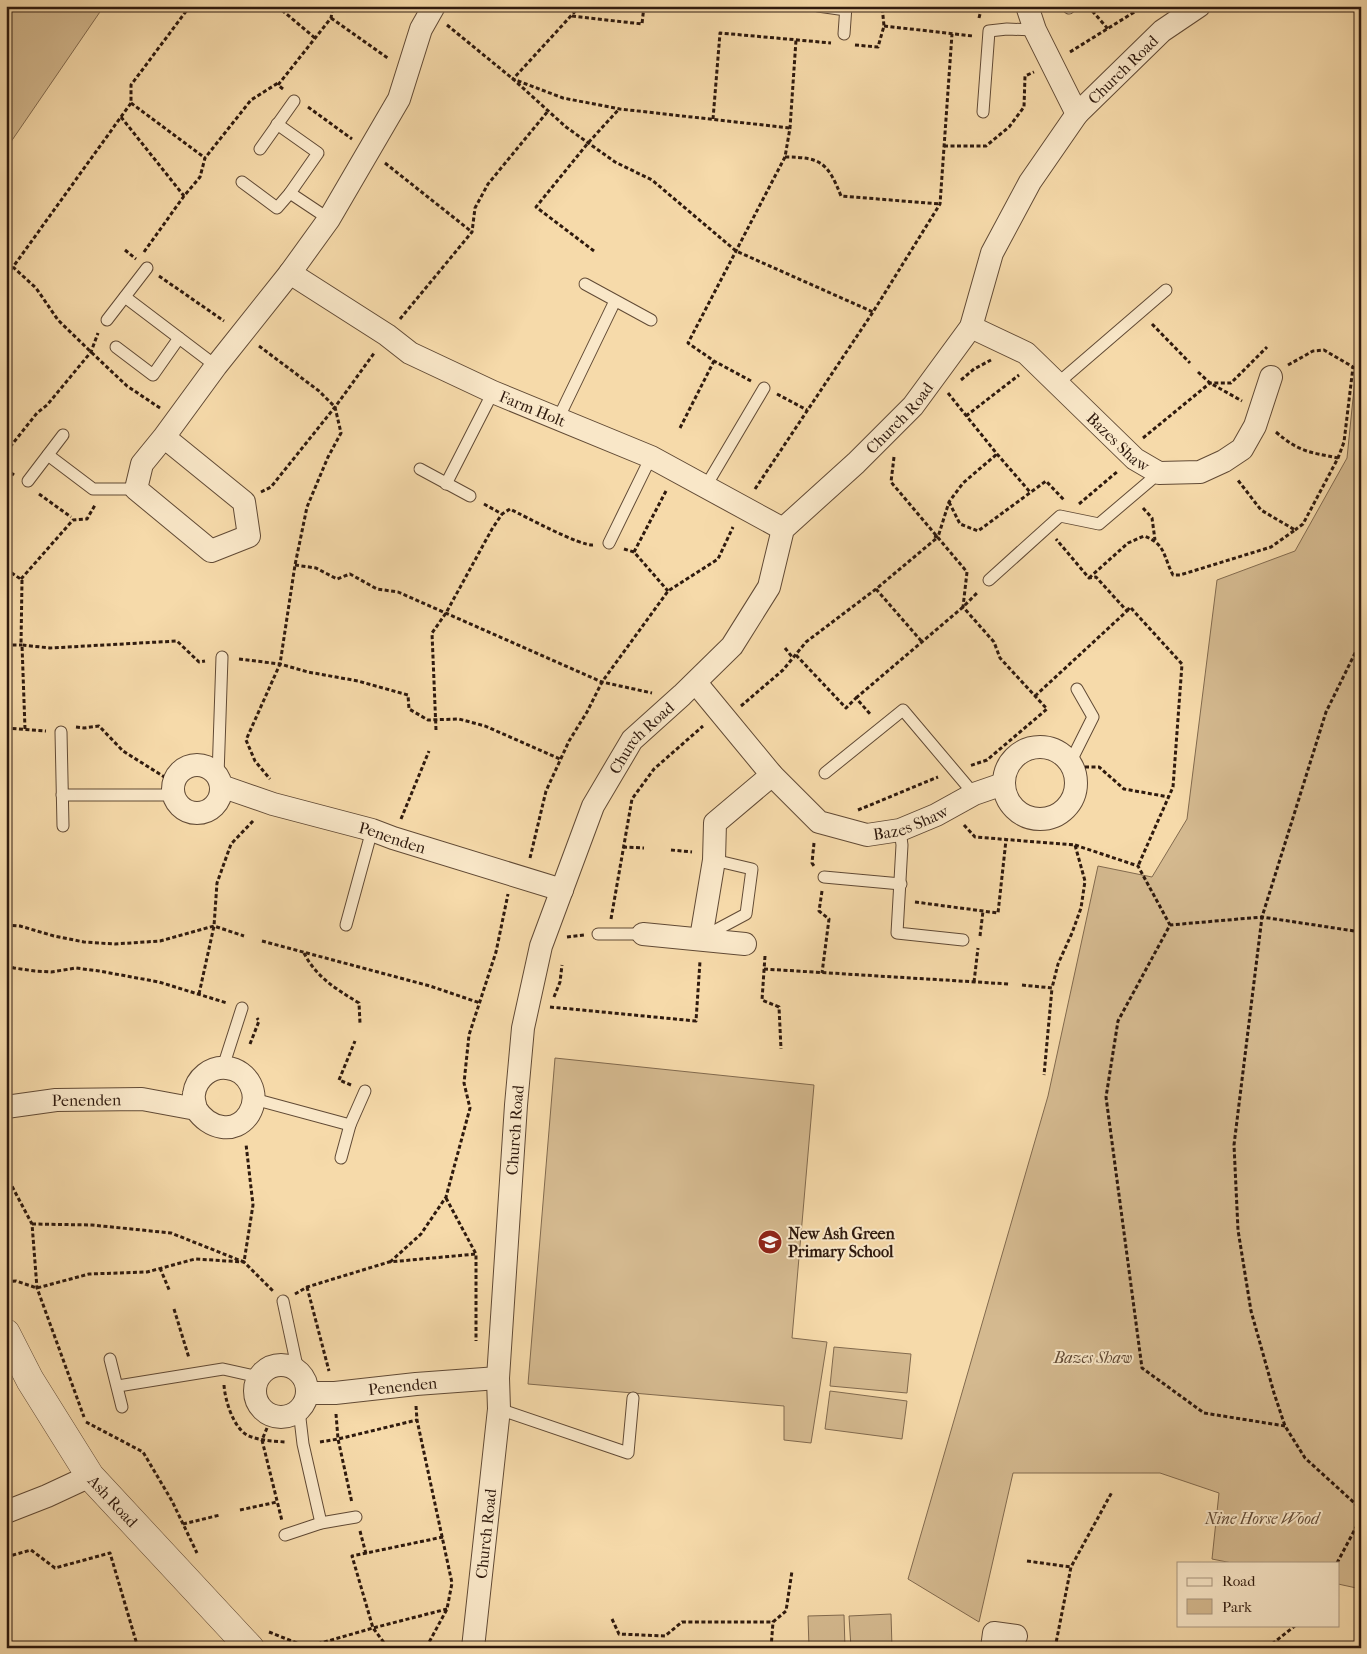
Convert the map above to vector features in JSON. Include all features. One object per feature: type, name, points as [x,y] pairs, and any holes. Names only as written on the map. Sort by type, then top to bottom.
[{"type":"street","points":[[1027,6],[1035,30],[1077,114]]},
{"type":"street","name":"Church Road","points":[[473,1648],[498,1409],[498,1378],[523,1028],[542,946],[593,806],[632,740],[689,689],[732,646],[769,587],[782,529],[856,463],[913,406],[971,327],[992,253],[1030,182],[1077,114],[1162,31],[1199,6]]},
{"type":"street","points":[[170,428],[244,502],[248,536],[211,551],[136,489],[142,464],[216,366],[290,274],[329,219],[399,99],[429,15]]},
{"type":"street","name":"Farm Holt","points":[[290,274],[387,335],[410,353],[493,392],[651,457],[782,529]]},
{"type":"street","name":"Bazes Shaw","points":[[971,327],[1026,353],[1058,383],[1126,458],[1135,459],[1159,473],[1200,472],[1224,461],[1242,449],[1255,426],[1271,377]]},
{"type":"street","name":"Bazes Shaw","points":[[689,689],[722,716],[772,775],[822,822],[867,835],[900,830],[974,794],[1004,784]]},
{"type":"street","points":[[1036,747],[1048,748],[1060,752],[1071,766],[1075,781],[1073,797],[1066,808],[1056,815],[1046,818],[1033,818],[1021,814],[1013,807],[1006,796],[1004,784],[1006,770],[1012,759],[1022,751],[1036,747]]},
{"type":"street","name":"Penenden","points":[[174,789],[177,775],[183,769],[197,764],[205,766],[212,770],[219,781],[273,804],[372,830],[562,890]]},
{"type":"street","points":[[701,938],[714,860],[715,823],[772,775]]},
{"type":"street","points":[[174,789],[177,802],[186,810],[203,812],[212,808],[217,802],[220,794],[219,781]]},
{"type":"street","points":[[643,934],[701,938],[745,944]]},
{"type":"street","points":[[210,1070],[232,1070],[248,1079],[253,1088],[254,1099],[250,1113],[243,1121],[230,1127],[220,1128],[202,1118],[196,1109],[194,1096],[199,1082],[210,1070]]},
{"type":"street","name":"Penenden","points":[[6,1107],[56,1100],[142,1099],[196,1109]]},
{"type":"street","name":"Ash Road","points":[[6,1333],[30,1380],[90,1476],[258,1639]]},
{"type":"street","points":[[272,1416],[264,1411],[256,1400],[255,1391],[259,1377],[265,1370],[283,1364],[298,1370],[304,1377],[303,1401]]},
{"type":"street","name":"Penenden","points":[[272,1416],[292,1415],[303,1401],[335,1393],[416,1384],[498,1378]]},
{"type":"street","points":[[6,1512],[90,1476]]},
{"type":"street","points":[[992,1648],[994,1633],[1016,1636]]},
{"type":"lane","points":[[818,6],[846,8],[844,34]]},
{"type":"lane","points":[[983,112],[989,31],[1007,29],[1035,30]]},
{"type":"lane","points":[[260,149],[294,102]]},
{"type":"lane","points":[[242,182],[277,208],[318,153],[277,124]]},
{"type":"lane","points":[[290,193],[329,219]]},
{"type":"lane","points":[[107,320],[124,297],[142,264]]},
{"type":"lane","points":[[585,284],[651,320]]},
{"type":"lane","points":[[1058,383],[1166,290]]},
{"type":"lane","points":[[124,297],[216,366]]},
{"type":"lane","points":[[558,419],[615,301]]},
{"type":"lane","points":[[116,347],[153,375],[179,338]]},
{"type":"lane","points":[[706,486],[764,388]]},
{"type":"lane","points":[[446,484],[493,392]]},
{"type":"lane","points":[[28,480],[63,435]]},
{"type":"lane","points":[[48,455],[93,489],[136,489]]},
{"type":"lane","points":[[609,543],[651,457]]},
{"type":"lane","points":[[420,469],[470,496]]},
{"type":"lane","points":[[989,580],[1060,516],[1099,524],[1159,473]]},
{"type":"lane","points":[[219,781],[222,657]]},
{"type":"lane","points":[[1071,766],[1093,716],[1077,689]]},
{"type":"lane","points":[[825,773],[903,710],[974,794]]},
{"type":"lane","points":[[61,732],[63,826]]},
{"type":"lane","points":[[62,795],[174,789]]},
{"type":"lane","points":[[346,925],[372,830]]},
{"type":"lane","points":[[900,830],[902,845],[901,884],[897,933],[963,940]]},
{"type":"lane","points":[[701,938],[746,914],[752,869],[714,860]]},
{"type":"lane","points":[[824,877],[901,884]]},
{"type":"lane","points":[[603,934],[643,934]]},
{"type":"lane","points":[[232,1070],[242,1008]]},
{"type":"lane","points":[[341,1158],[350,1125],[365,1091]]},
{"type":"lane","points":[[254,1099],[350,1125]]},
{"type":"lane","points":[[283,1301],[298,1370]]},
{"type":"lane","points":[[110,1359],[122,1407]]},
{"type":"lane","points":[[118,1386],[223,1370],[259,1377]]},
{"type":"lane","points":[[498,1409],[522,1419],[628,1453],[633,1398]]},
{"type":"lane","points":[[303,1401],[304,1444],[321,1523]]},
{"type":"lane","points":[[285,1535],[321,1523],[356,1517]]},
{"type":"path","points":[[6,276],[131,103],[131,84],[190,6]]},
{"type":"path","points":[[277,6],[316,38]]},
{"type":"path","points":[[142,264],[184,196],[200,177],[205,158],[251,100],[278,84],[331,18],[333,6]]},
{"type":"path","points":[[513,79],[580,6]]},
{"type":"path","points":[[571,16],[642,24],[644,6]]},
{"type":"path","points":[[850,45],[878,47],[884,26],[882,6]]},
{"type":"path","points":[[978,21],[982,6]]},
{"type":"path","points":[[1088,6],[1108,30]]},
{"type":"path","points":[[944,146],[986,146],[1008,127],[1024,107],[1025,76],[1108,30],[1144,6]]},
{"type":"path","points":[[429,15],[513,79],[548,111],[588,143],[615,162],[652,180],[736,251],[873,312]]},
{"type":"path","points":[[331,18],[408,72]]},
{"type":"path","points":[[884,26],[973,36],[975,28]]},
{"type":"path","points":[[712,119],[720,33],[832,43]]},
{"type":"path","points":[[389,1262],[421,1234],[446,1197],[470,1108],[464,1083],[469,1035],[546,791],[560,759],[602,682],[668,591],[718,559],[743,507],[873,312],[940,204],[952,34]]},
{"type":"path","points":[[796,40],[790,128],[785,157],[688,343],[714,361],[807,410]]},
{"type":"path","points":[[513,79],[563,98],[620,109],[790,128]]},
{"type":"path","points":[[131,103],[205,158]]},
{"type":"path","points":[[594,250],[536,207],[588,143],[620,109]]},
{"type":"path","points":[[244,502],[271,487],[335,407],[387,335],[472,232],[475,208],[488,184],[548,111]]},
{"type":"path","points":[[121,117],[184,196]]},
{"type":"path","points":[[785,157],[804,157],[822,163],[832,175],[841,196],[940,204]]},
{"type":"path","points":[[125,250],[319,390],[335,407],[341,433],[328,457],[307,507],[295,565],[280,664],[246,740],[255,761],[277,787],[273,804],[246,827],[231,844],[217,883],[214,926],[199,994]]},
{"type":"path","points":[[13,268],[36,288],[58,320],[170,428]]},
{"type":"path","points":[[1140,312],[1190,363]]},
{"type":"path","points":[[960,381],[974,369],[997,357],[1006,343]]},
{"type":"path","points":[[1073,509],[1126,458],[1210,383],[1231,383],[1267,347]]},
{"type":"path","points":[[1089,578],[1128,544],[1144,536],[1155,540],[1161,548],[1173,575],[1180,576],[1271,546],[1303,524],[1338,458],[1344,442],[1353,367],[1324,350],[1314,351],[1284,367],[1271,377]]},
{"type":"path","points":[[6,452],[37,413],[47,405],[91,352]]},
{"type":"path","points":[[680,428],[714,361]]},
{"type":"path","points":[[966,416],[1024,371]]},
{"type":"path","points":[[1198,372],[1210,383],[1259,414],[1291,445],[1307,452],[1338,458]]},
{"type":"path","points":[[940,399],[954,386]]},
{"type":"path","points":[[948,392],[1030,492]]},
{"type":"path","points":[[822,973],[829,919],[819,911],[824,877],[812,864],[816,829],[822,822],[954,770],[987,760],[1047,709],[1000,658],[994,642],[963,607],[967,572],[891,482],[892,461],[896,453]]},
{"type":"path","points":[[603,934],[632,799],[654,769],[772,680],[806,642],[876,589],[936,536],[950,502],[963,483],[997,454]]},
{"type":"path","points":[[1224,461],[1261,510],[1295,530]]},
{"type":"path","points":[[634,552],[677,470]]},
{"type":"path","points":[[950,502],[960,524],[978,531],[1046,481],[1066,502]]},
{"type":"path","points":[[25,729],[21,645],[21,579],[73,520],[87,519],[104,489]]},
{"type":"path","points":[[470,496],[502,514]]},
{"type":"path","points":[[436,730],[432,633],[446,614],[492,529],[502,514],[510,509],[588,545],[609,543],[634,552],[668,591]]},
{"type":"path","points":[[1046,528],[1089,578]]},
{"type":"path","points":[[295,565],[316,568],[337,578],[350,574],[377,589],[398,592],[602,682],[657,694],[689,689]]},
{"type":"path","points":[[6,569],[21,579]]},
{"type":"path","points":[[1089,578],[1096,577],[1127,611]]},
{"type":"path","points":[[785,648],[846,708],[923,643],[963,607],[989,580]]},
{"type":"path","points":[[876,589],[923,643]]},
{"type":"path","points":[[1035,696],[1130,607],[1182,664],[1173,787],[1138,866]]},
{"type":"path","points":[[6,645],[50,648],[177,641],[199,662],[222,657],[280,664],[308,672],[358,681],[408,695],[409,709],[428,720],[459,719],[485,726],[560,759]]},
{"type":"path","points":[[1361,642],[1326,712],[1262,917],[1234,1145],[1238,1230],[1251,1311],[1285,1426],[1305,1458],[1361,1509]]},
{"type":"path","points":[[856,698],[881,728]]},
{"type":"path","points":[[6,728],[61,732],[75,727],[99,726],[123,751],[140,760],[174,789]]},
{"type":"path","points":[[393,838],[429,751]]},
{"type":"path","points":[[1071,766],[1099,767],[1124,789],[1169,797]]},
{"type":"path","points":[[948,808],[975,837],[1075,845],[1138,866],[1170,925]]},
{"type":"path","points":[[900,900],[998,913],[1006,840]]},
{"type":"path","points":[[1044,1075],[1052,988],[1058,964],[1081,908],[1085,881],[1075,845]]},
{"type":"path","points":[[623,847],[644,848]]},
{"type":"path","points":[[1170,925],[1262,917],[1361,932]]},
{"type":"path","points":[[6,924],[84,942],[115,944],[160,941],[214,926],[244,936]]},
{"type":"path","points":[[1170,925],[1118,1021],[1106,1097],[1142,1368],[1204,1413],[1285,1426]]},
{"type":"path","points":[[550,1007],[696,1021],[701,938]]},
{"type":"path","points":[[262,941],[430,986],[480,1003]]},
{"type":"path","points":[[745,944],[765,945],[762,1000],[779,1007],[781,1049]]},
{"type":"path","points":[[303,952],[320,976],[359,1003],[360,1023]]},
{"type":"path","points":[[6,965],[14,968],[51,972],[76,968],[159,982],[250,1011],[259,1021],[247,1051],[232,1070]]},
{"type":"path","points":[[764,969],[1009,984]]},
{"type":"path","points":[[1022,985],[1052,988]]},
{"type":"path","points":[[355,1041],[340,1080],[365,1091]]},
{"type":"path","points":[[243,1121],[253,1205],[244,1262]]},
{"type":"path","points":[[6,1175],[32,1224],[37,1288],[86,1423],[143,1452],[172,1501],[200,1559]]},
{"type":"path","points":[[446,1197],[476,1254],[476,1341]]},
{"type":"path","points":[[32,1224],[92,1225],[171,1233],[244,1262],[283,1301],[307,1286],[389,1262],[476,1254]]},
{"type":"path","points":[[6,1282],[16,1281],[37,1288],[89,1274],[147,1272],[195,1259],[244,1262]]},
{"type":"path","points":[[160,1268],[170,1292]]},
{"type":"path","points":[[307,1286],[335,1393],[338,1439],[366,1554]]},
{"type":"path","points":[[174,1309],[194,1374]]},
{"type":"path","points":[[416,1384],[417,1420],[452,1582],[447,1609],[426,1648]]},
{"type":"path","points":[[272,1416],[262,1440],[285,1535]]},
{"type":"path","points":[[1055,1648],[1071,1567],[1112,1492]]},
{"type":"path","points":[[240,1510],[277,1502]]},
{"type":"path","points":[[183,1524],[220,1515]]},
{"type":"path","points":[[1338,1562],[1361,1518]]},
{"type":"path","points":[[388,1648],[373,1628],[352,1556],[443,1537]]},
{"type":"path","points":[[7,1555],[31,1550],[55,1568],[110,1553],[138,1648]]},
{"type":"path","points":[[1028,1561],[1071,1567]]},
{"type":"path","points":[[612,1619],[619,1634],[665,1636],[682,1622],[773,1622],[786,1611],[792,1571]]},
{"type":"path","points":[[258,1639],[307,1647],[447,1609]]},
{"type":"path","points":[[771,1648],[773,1622]]},
{"type":"path","points":[[1267,1648],[1295,1626]]},
{"type":"green space","points":[[11,6],[104,6],[6,149],[6,13]]},
{"type":"green space","name":"Nine Horse Wood","points":[[1361,319],[1361,1589],[1340,1584],[1340,1562],[1227,1562],[1212,1559],[1219,1493],[1160,1473],[1013,1473],[979,1622],[908,1579],[1048,1096],[1098,866],[1152,877],[1187,819],[1217,580],[1295,551],[1347,458]]},
{"type":"green space","points":[[555,1058],[814,1085],[792,1338],[827,1342],[811,1443],[784,1440],[784,1406],[528,1384]]},
{"type":"green space","points":[[834,1347],[911,1354],[907,1393],[830,1386]]},
{"type":"green space","points":[[830,1391],[907,1401],[902,1439],[825,1429]]},
{"type":"green space","points":[[891,1614],[892,1648],[851,1648],[849,1616]]},
{"type":"green space","points":[[844,1615],[845,1648],[809,1648],[808,1616]]},
{"type":"place","name":"New Ash Green Primary School","points":[[770,1242]]}]
